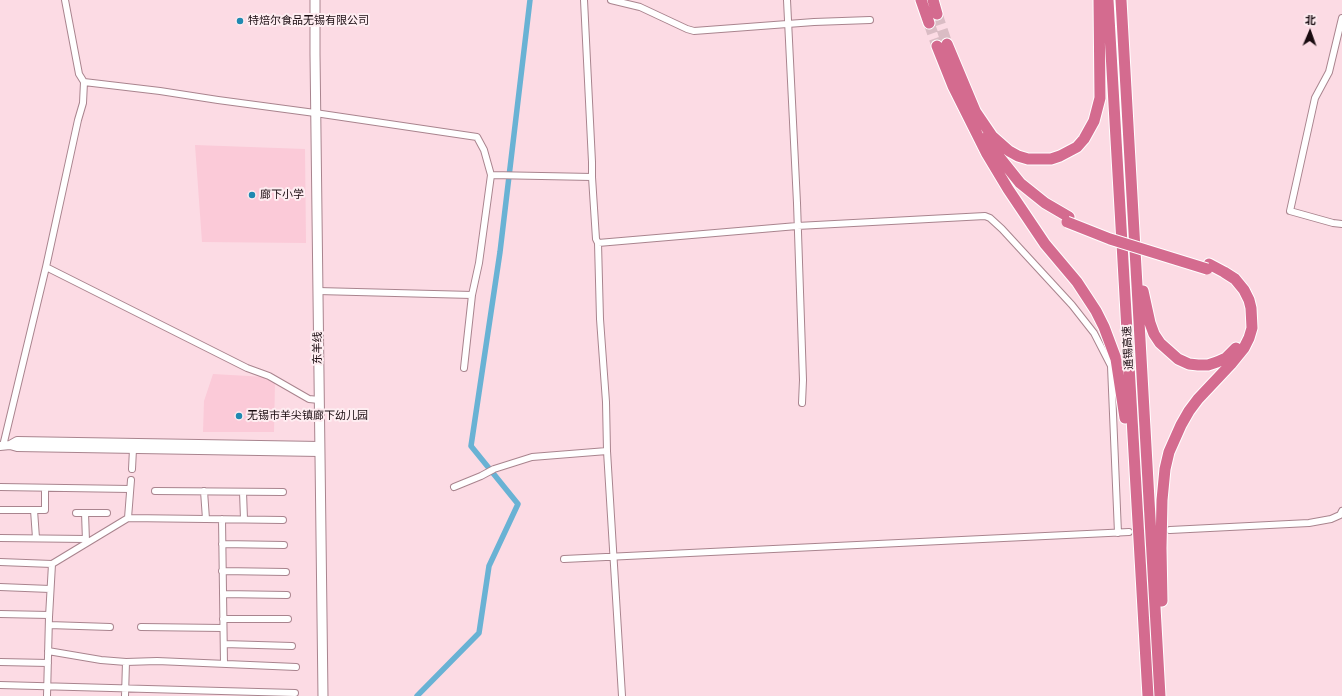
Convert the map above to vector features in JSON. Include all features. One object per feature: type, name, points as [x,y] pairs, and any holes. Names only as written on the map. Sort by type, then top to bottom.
[{"type":"highway","points":[[921,0],[929,23]]},
{"type":"highway","points":[[933,0],[937,14]]},
{"type":"highway","points":[[972,115],[1009,151],[1028,159],[1051,159],[1060,156],[1077,146],[1084,139],[1094,122],[1100,98],[1099,0]]},
{"type":"highway","name":"通锡高速","points":[[1108,0],[1148,696]]},
{"type":"highway","name":"通锡高速","points":[[1120,0],[1159,616],[1160,696]]},
{"type":"highway","points":[[942,45],[953,86],[1000,158],[1020,183],[1068,220],[1224,272],[1235,279],[1244,290],[1249,300],[1252,328],[1249,338],[1244,348],[1231,364],[1198,399],[1189,411],[1181,425],[1165,469],[1162,500],[1159,616]]},
{"type":"highway","points":[[972,115],[987,154],[1020,208],[1045,244],[1087,296],[1106,332],[1116,359],[1124,405],[1140,561]]},
{"type":"highway","points":[[1128,129],[1143,292],[1150,323],[1160,343],[1178,359],[1189,364],[1208,365],[1217,362],[1233,352],[1244,337],[1248,319],[1244,299],[1239,290],[1231,282],[1208,267]]},
{"type":"main road","name":"东羊线","points":[[315,0],[315,113],[323,696]]},
{"type":"street","points":[[4,446],[83,103],[84,82],[79,74],[65,0]]},
{"type":"street","points":[[584,0],[592,177],[596,239],[598,243],[600,319],[622,696]]},
{"type":"street","points":[[611,0],[640,7],[694,31],[870,20]]},
{"type":"street","points":[[786,0],[797,203],[803,380],[802,403]]},
{"type":"street","points":[[1342,18],[1329,72],[1315,98],[1290,211],[1333,223],[1342,224]]},
{"type":"street","points":[[84,82],[160,91],[477,137],[484,150],[491,176],[479,263],[472,295],[464,368]]},
{"type":"street","points":[[491,176],[592,177]]},
{"type":"street","points":[[598,243],[797,226],[985,216],[990,218],[1072,305],[1094,333],[1111,366],[1118,533]]},
{"type":"street","points":[[46,267],[247,368],[269,376],[310,399],[319,400]]},
{"type":"street","points":[[318,291],[472,295]]},
{"type":"street","points":[[4,446],[17,441],[320,449]]},
{"type":"street","points":[[4,446],[133,449],[320,449]]},
{"type":"street","points":[[132,469],[133,449]]},
{"type":"street","points":[[454,487],[494,469],[532,457],[607,451]]},
{"type":"street","points":[[128,518],[131,480]]},
{"type":"street","points":[[0,487],[130,489]]},
{"type":"street","points":[[0,510],[45,510],[45,488]]},
{"type":"street","points":[[155,491],[283,492]]},
{"type":"street","points":[[204,491],[206,519]]},
{"type":"street","points":[[243,492],[244,519]]},
{"type":"street","points":[[34,510],[36,538]]},
{"type":"street","points":[[1170,530],[1309,523],[1331,519],[1340,515],[1342,511]]},
{"type":"street","points":[[76,513],[106,513]]},
{"type":"street","points":[[85,513],[86,541]]},
{"type":"street","points":[[0,562],[52,564],[86,541],[128,518],[283,520]]},
{"type":"street","points":[[222,519],[224,664]]},
{"type":"street","points":[[564,559],[1128,532]]},
{"type":"street","points":[[0,538],[36,538],[86,541]]},
{"type":"street","points":[[222,544],[284,545]]},
{"type":"street","points":[[48,696],[49,615],[52,564]]},
{"type":"street","points":[[222,571],[286,572]]},
{"type":"street","points":[[0,587],[50,589]]},
{"type":"street","points":[[223,594],[287,595]]},
{"type":"street","points":[[0,614],[49,615]]},
{"type":"street","points":[[223,619],[288,619]]},
{"type":"street","points":[[49,625],[110,627]]},
{"type":"street","points":[[141,627],[223,628]]},
{"type":"street","points":[[224,644],[292,646]]},
{"type":"street","points":[[48,651],[101,660],[126,662],[296,666]]},
{"type":"street","points":[[0,662],[48,663]]},
{"type":"street","points":[[125,696],[126,662]]},
{"type":"street","points":[[0,685],[295,693]]},
{"type":"shaded area","name":"廊下小学","points":[[195,145],[305,149],[306,243],[202,242]]},
{"type":"shaded area","name":"无锡市羊尖镇廊下幼儿园","points":[[213,374],[266,377],[275,382],[274,432],[203,432],[204,401]]},
{"type":"waterway","points":[[417,696],[479,633],[489,566],[518,504],[471,446],[500,252],[530,0]]},
{"type":"tunnel","points":[[937,14],[947,44]]},
{"type":"tunnel","points":[[929,23],[937,46]]},
{"type":"place","name":"特焙尔食品无锡有限公司","points":[[240,21]]},
{"type":"place","name":"廊下小学","points":[[252,195]]},
{"type":"place","name":"无锡市羊尖镇廊下幼儿园","points":[[239,416]]}]
